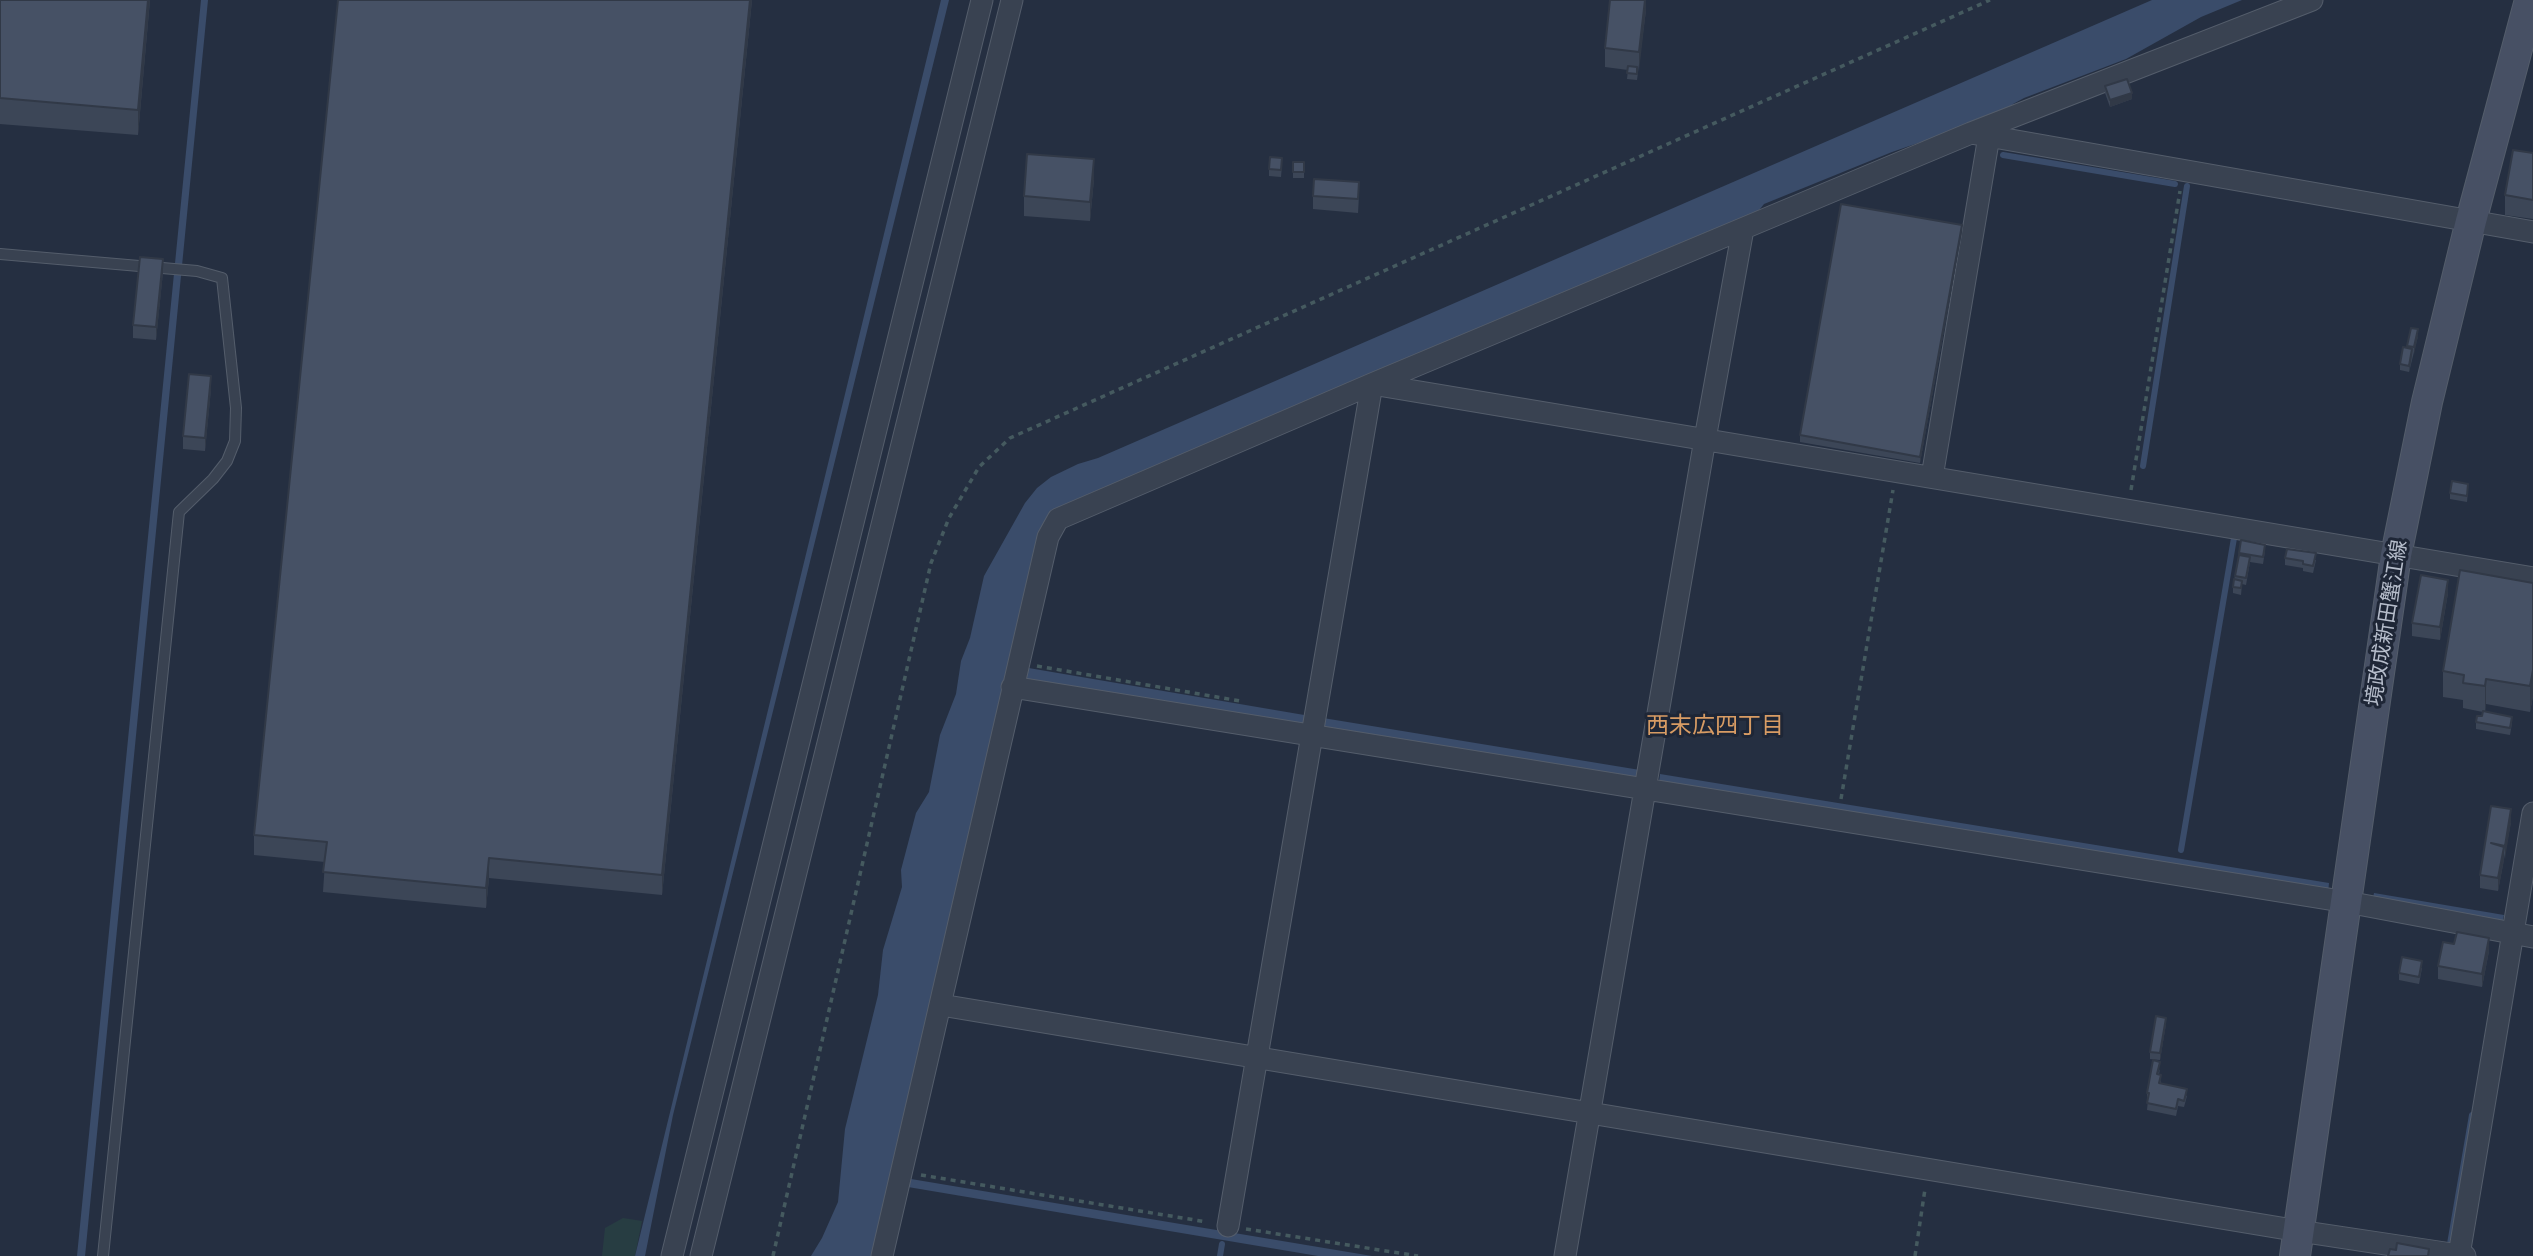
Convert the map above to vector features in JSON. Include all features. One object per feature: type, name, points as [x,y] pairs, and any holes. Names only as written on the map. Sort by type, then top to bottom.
[{"type":"main road","name":"境政成新田蟹江線","points":[[2297,1244],[2396,555],[2427,402],[2471,221],[2530,0]]},
{"type":"street","points":[[672,1256],[683,1202],[982,0]]},
{"type":"street","points":[[701,1256],[1013,0]]},
{"type":"street","points":[[882,1256],[1048,537],[1058,519],[1743,229],[2312,0]]},
{"type":"street","points":[[1980,135],[2533,232]]},
{"type":"street","points":[[1932,477],[1980,135]]},
{"type":"street","points":[[1565,1256],[1743,229]]},
{"type":"street","points":[[1372,384],[2533,578]]},
{"type":"street","points":[[1228,1226],[1372,384]]},
{"type":"street","points":[[1015,678],[1313,736],[2347,902],[2523,935]]},
{"type":"street","points":[[941,1005],[1928,1169],[2297,1244],[2462,1255],[2523,935],[2533,813]]},
{"type":"lane","points":[[0,254],[198,271],[222,278],[236,408],[235,441],[227,461],[213,479],[178,513],[103,1256]]},
{"type":"path","points":[[772,1256],[931,562],[949,518],[979,467],[1010,438],[1990,0]]},
{"type":"path","points":[[2127,510],[2184,170]]},
{"type":"path","points":[[1841,799],[1896,471]]},
{"type":"path","points":[[1915,1256],[1928,1169]]},
{"type":"path","points":[[900,1180],[1228,1226],[1418,1256]]},
{"type":"green space","points":[[623,1218],[642,1221],[635,1256],[602,1256],[605,1228]]},
{"type":"water","points":[[201,0],[208,0],[85,1256],[77,1256]]},
{"type":"water","points":[[941,0],[949,0],[673,1115],[645,1256],[635,1256]]},
{"type":"water","points":[[2152,0],[2242,0],[2201,17],[2126,59],[2024,98],[2013,104],[2005,113],[1941,139],[1921,142],[1892,152],[1764,204],[1756,214],[1058,511],[1011,665],[1310,716],[1308,725],[1047,682],[1008,680],[893,1176],[1372,1256],[1318,1256],[908,1187],[874,1256],[811,1256],[838,1202],[845,1129],[878,995],[883,950],[902,887],[901,870],[916,813],[929,792],[940,735],[956,694],[961,661],[970,638],[984,576],[1025,503],[1037,488],[1051,477],[1078,464],[1098,458]]},
{"type":"water","points":[[1323,718],[1640,770],[1638,778],[1322,726]]},
{"type":"water","points":[[1660,774],[2329,883],[2328,893],[1659,783]]},
{"type":"water","points":[[2374,893],[2504,915],[2502,924],[2372,903]]},
{"type":"building","points":[[0,0],[148,0],[138,110],[0,98]]},
{"type":"building","points":[[338,0],[750,0],[662,875],[489,858],[486,888],[323,872],[327,842],[254,835]]},
{"type":"building","points":[[1610,0],[1645,0],[1639,52],[1605,48]]},
{"type":"building","points":[[1628,66],[1637,67],[1637,74],[1627,73]]},
{"type":"building","points":[[2127,79],[2132,93],[2110,100],[2105,86]]},
{"type":"building","points":[[2513,150],[2533,153],[2533,200],[2505,195]]},
{"type":"building","points":[[1027,154],[1094,159],[1090,202],[1024,196]]},
{"type":"building","points":[[1270,157],[1282,158],[1281,170],[1269,169]]},
{"type":"building","points":[[1293,162],[1304,162],[1304,172],[1293,172]]},
{"type":"building","points":[[1314,179],[1359,182],[1358,199],[1313,196]]},
{"type":"building","points":[[1841,204],[1962,225],[1920,457],[1800,435]]},
{"type":"building","points":[[140,257],[163,259],[156,327],[133,325]]},
{"type":"building","points":[[2411,328],[2418,329],[2414,347],[2407,346]]},
{"type":"building","points":[[2403,347],[2412,349],[2409,366],[2400,364]]},
{"type":"building","points":[[189,374],[211,376],[205,438],[183,436]]},
{"type":"building","points":[[2452,481],[2468,484],[2467,496],[2450,493]]},
{"type":"building","points":[[2241,540],[2265,545],[2263,557],[2239,553]]},
{"type":"building","points":[[2287,549],[2316,553],[2313,566],[2285,558]]},
{"type":"building","points":[[2239,555],[2250,557],[2246,578],[2235,576]]},
{"type":"building","points":[[2460,570],[2533,583],[2533,670],[2530,686],[2486,679],[2485,686],[2463,683],[2464,675],[2443,671]]},
{"type":"building","points":[[2421,575],[2448,580],[2440,627],[2412,623]]},
{"type":"building","points":[[2234,579],[2242,581],[2241,588],[2233,587]]},
{"type":"building","points":[[2483,711],[2512,717],[2510,728],[2476,722],[2477,716],[2482,716]]},
{"type":"building","points":[[2491,806],[2511,809],[2505,846],[2491,843],[2504,847],[2498,878],[2480,875]]},
{"type":"building","points":[[2457,932],[2489,938],[2482,974],[2438,966],[2443,942],[2454,944]]},
{"type":"building","points":[[2402,957],[2422,961],[2419,977],[2399,973]]},
{"type":"building","points":[[2156,1016],[2166,1018],[2160,1053],[2150,1052]]},
{"type":"building","points":[[2153,1060],[2160,1062],[2157,1074],[2161,1075],[2159,1083],[2187,1089],[2184,1101],[2178,1099],[2176,1109],[2147,1103]]},
{"type":"building","points":[[2397,1243],[2429,1249],[2428,1256],[2388,1256],[2390,1249],[2396,1250]]},
{"type":"waterway","points":[[2003,155],[2175,184]]},
{"type":"waterway","points":[[2143,466],[2187,186]]},
{"type":"waterway","points":[[2181,850],[2234,538]]},
{"type":"waterway","points":[[2450,1244],[2472,1115]]},
{"type":"waterway","points":[[1220,1256],[1222,1244]]},
{"type":"district","name":"西末広四丁目","points":[[1715,726]]}]
